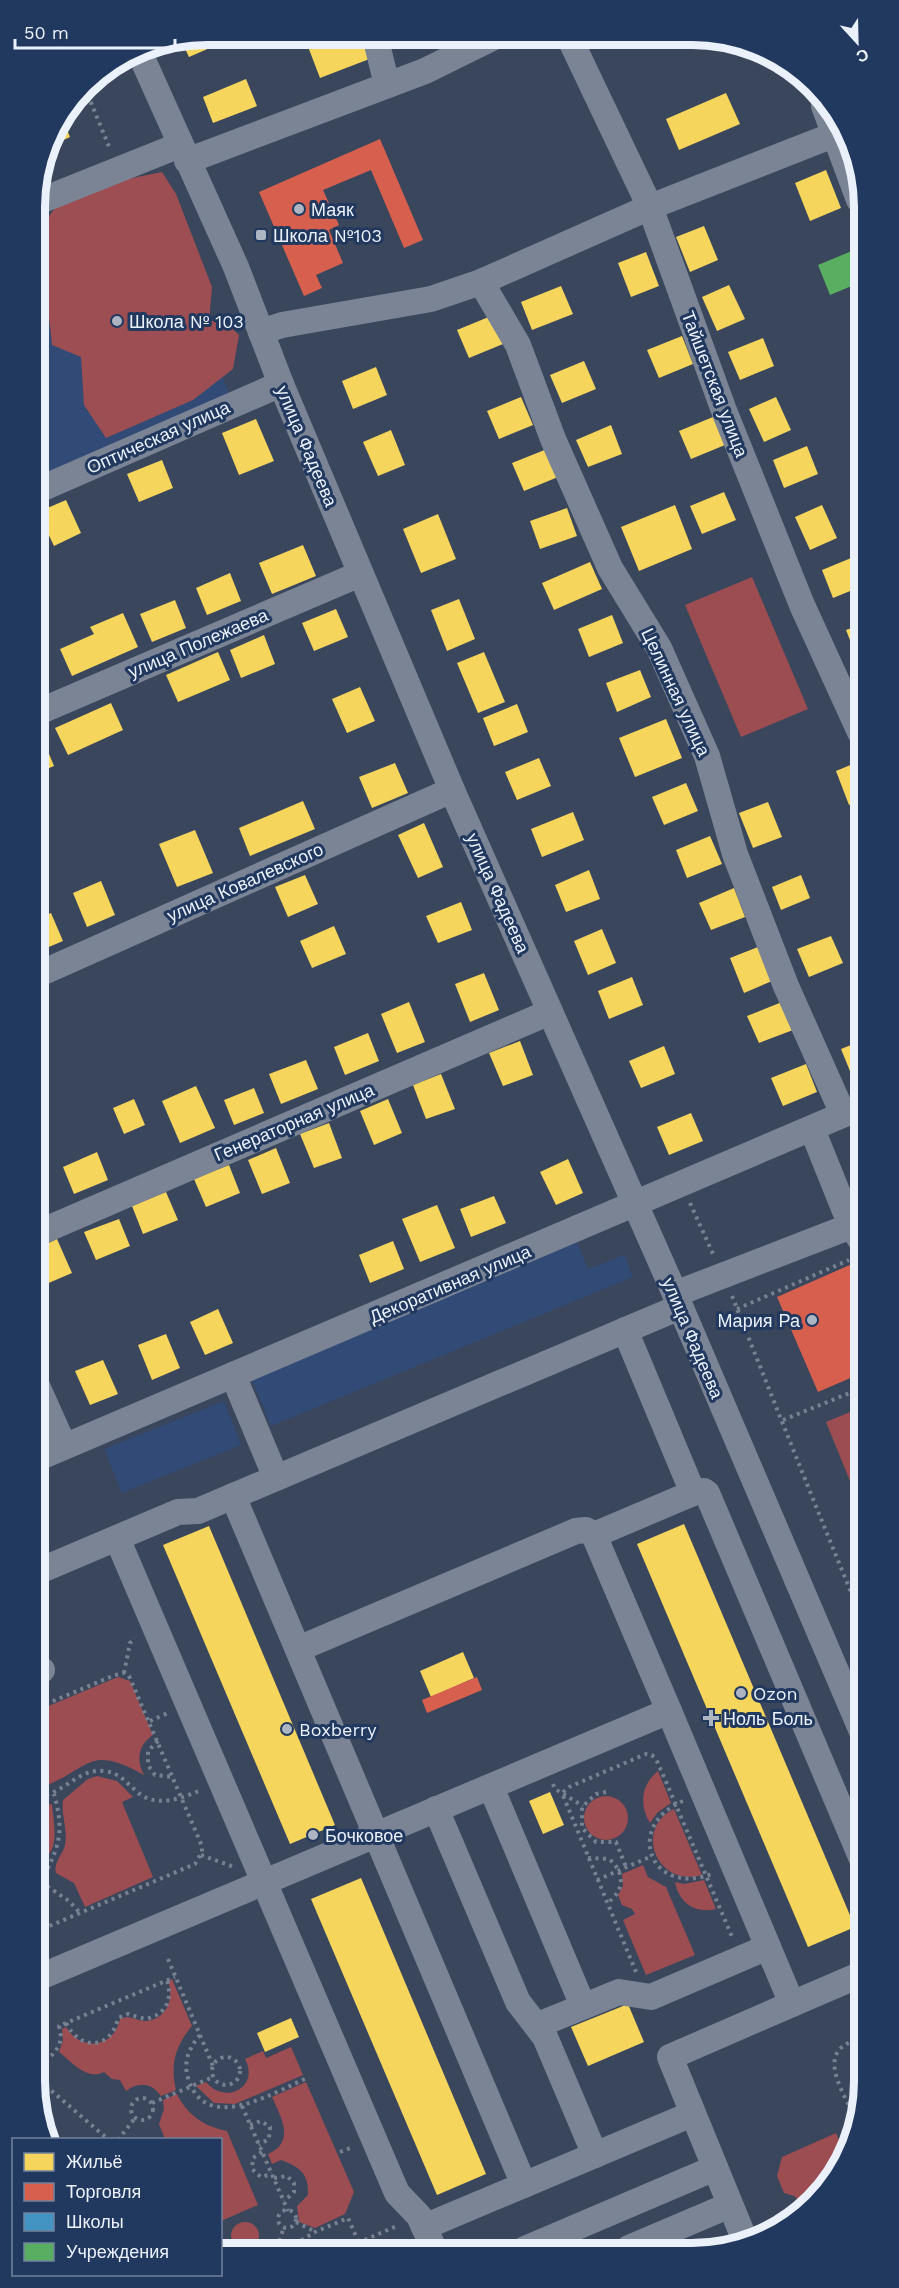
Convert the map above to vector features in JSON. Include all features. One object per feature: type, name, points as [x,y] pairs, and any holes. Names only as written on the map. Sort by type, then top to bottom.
[{"type":"street","points":[[377,45],[387,85]]},
{"type":"street","points":[[45,199],[119,169],[184,153],[387,85],[425,71],[478,45]]},
{"type":"street","name":"Тайшетская улица","points":[[573,45],[650,207],[727,419],[802,605],[854,719]]},
{"type":"street","name":"улица Фадеева","points":[[142,58],[236,267],[281,384],[452,790],[677,1301],[854,1713]]},
{"type":"street","points":[[261,332],[282,325],[431,300],[481,282],[650,207],[835,131]]},
{"type":"street","name":"Целинная улица","points":[[481,282],[518,345],[553,439],[610,568],[659,648],[707,756],[735,854],[786,986],[852,1111]]},
{"type":"street","name":"Оптическая улица","points":[[45,487],[281,384]]},
{"type":"street","name":"улица Полежаева","points":[[45,709],[360,574]]},
{"type":"street","name":"улица Ковалевского","points":[[45,971],[452,790]]},
{"type":"street","name":"Генераторная улица","points":[[45,1230],[550,1012]]},
{"type":"street","name":"Декоративная улица","points":[[45,1455],[672,1190],[852,1111]]},
{"type":"street","points":[[812,1129],[854,1239]]},
{"type":"street","points":[[45,1568],[178,1512],[198,1511],[625,1330],[723,1276],[854,1242]]},
{"type":"street","points":[[625,1330],[693,1493]]},
{"type":"street","points":[[233,1375],[276,1478]]},
{"type":"street","points":[[45,1404],[64,1446]]},
{"type":"street","points":[[594,1535],[693,1493],[704,1491],[707,1493],[854,1840]]},
{"type":"street","points":[[233,1496],[524,2185]]},
{"type":"street","points":[[298,1649],[576,1531],[586,1530],[594,1535],[792,2004]]},
{"type":"street","points":[[117,1538],[266,1882],[275,1914],[397,2193],[417,2214],[429,2238],[524,2185],[692,2114]]},
{"type":"street","points":[[45,1975],[669,1711]]},
{"type":"street","points":[[491,1787],[583,2006]]},
{"type":"street","points":[[436,1809],[518,2002],[538,2025],[595,2155]]},
{"type":"street","points":[[538,2025],[619,1992],[651,1997],[768,1947]]},
{"type":"street","points":[[742,2234],[670,2056],[854,1977]]},
{"type":"street","points":[[539,2243],[715,2168]]},
{"type":"street","points":[[641,2243],[730,2205]]},
{"type":"path","points":[[88,96],[119,169]]},
{"type":"path","points":[[672,1190],[689,1200],[723,1276],[783,1420],[797,1464],[854,1600]]},
{"type":"path","points":[[737,1309],[854,1243]]},
{"type":"path","points":[[783,1420],[854,1391]]},
{"type":"path","points":[[124,1673],[132,1640],[156,1628]]},
{"type":"path","points":[[45,1705],[124,1673]]},
{"type":"path","points":[[45,1928],[195,1864],[202,1852],[202,1846],[133,1682],[124,1673]]},
{"type":"path","points":[[158,1741],[148,1751],[148,1766],[155,1775],[173,1777]]},
{"type":"path","points":[[562,1793],[569,1787],[646,1754],[652,1755],[658,1763],[676,1804],[735,1945]]},
{"type":"path","points":[[544,1764],[555,1789],[583,1806]]},
{"type":"path","points":[[45,1796],[54,1794],[88,1773],[102,1770],[125,1780],[136,1792],[148,1798],[166,1801],[182,1798],[222,1781]]},
{"type":"path","points":[[606,1792],[596,1794],[583,1806],[580,1818],[587,1836],[606,1844],[616,1842],[626,1867]]},
{"type":"path","points":[[562,1793],[639,1976]]},
{"type":"path","points":[[45,1873],[57,1852],[61,1838],[61,1821],[54,1794]]},
{"type":"path","points":[[676,1804],[659,1815],[653,1824],[650,1846],[652,1856],[657,1866],[674,1878],[695,1880],[706,1877]]},
{"type":"path","points":[[597,1880],[652,1856]]},
{"type":"path","points":[[588,1858],[609,1860],[619,1870],[621,1886],[618,1893],[607,1903]]},
{"type":"path","points":[[45,1885],[62,1896],[80,1913]]},
{"type":"path","points":[[168,1959],[213,2066],[213,2077]]},
{"type":"path","points":[[45,2062],[56,2053],[60,2044],[59,2026],[175,1977]]},
{"type":"path","points":[[66,2023],[78,2039],[93,2043],[101,2042],[113,2033],[118,2018],[128,2014],[146,2019],[161,2013],[170,1998],[166,1980]]},
{"type":"path","points":[[200,2035],[188,2054],[187,2076],[198,2095],[216,2107],[242,2106],[307,2078]]},
{"type":"path","points":[[851,2110],[834,2069],[834,2059],[844,2045],[854,2041]]},
{"type":"path","points":[[213,2066],[217,2059],[230,2056],[240,2064],[241,2071],[239,2077],[229,2085],[223,2085],[213,2077]]},
{"type":"path","points":[[152,2103],[213,2077]]},
{"type":"path","points":[[45,2085],[108,2138]]},
{"type":"path","points":[[144,2098],[152,2103],[154,2111],[147,2120],[135,2118],[131,2114],[133,2102],[144,2098]]},
{"type":"path","points":[[242,2106],[288,2211],[295,2216],[296,2222]]},
{"type":"path","points":[[119,2138],[135,2118]]},
{"type":"path","points":[[250,2125],[261,2121],[270,2127],[269,2139],[259,2145]]},
{"type":"path","points":[[262,2152],[253,2158],[252,2169],[261,2177],[287,2176],[294,2183],[294,2192],[284,2201]]},
{"type":"path","points":[[288,2211],[281,2213],[278,2217],[279,2223],[284,2227],[293,2226],[296,2222]]},
{"type":"path","points":[[297,2243],[315,2232],[348,2218],[359,2243],[389,2229]]},
{"type":"path","points":[[296,2222],[315,2232]]},
{"type":"path","points":[[277,2243],[284,2227]]},
{"type":"shaded area","name":"Школа № 103","points":[[162,172],[176,194],[212,287],[209,321],[224,321],[239,335],[233,369],[193,400],[106,438],[84,405],[81,357],[52,345],[48,308],[45,304],[45,221],[62,202],[88,189]]},
{"type":"shaded area","name":"Школа № 103","points":[[118,209],[157,221],[231,398],[45,477],[45,240]]},
{"type":"shaded area","points":[[752,577],[808,709],[741,737],[685,605]]},
{"type":"shaded area","points":[[577,1242],[588,1269],[624,1255],[633,1277],[271,1426],[251,1377]]},
{"type":"shaded area","points":[[224,1401],[241,1445],[122,1493],[104,1449]]},
{"type":"shaded area","points":[[854,1410],[854,1491],[826,1422]]},
{"type":"shaded area","points":[[118,1677],[130,1681],[153,1735],[141,1748],[139,1758],[144,1775],[125,1765],[99,1760],[45,1786],[45,1707]]},
{"type":"shaded area","points":[[658,1771],[671,1803],[657,1813],[650,1823],[644,1809],[643,1795],[648,1783]]},
{"type":"shaded area","points":[[97,1776],[117,1781],[133,1797],[122,1802],[153,1877],[85,1907],[74,1883],[56,1873],[55,1869],[66,1839],[63,1800],[88,1779]]},
{"type":"shaded area","points":[[606,1796],[615,1797],[622,1802],[627,1809],[627,1827],[622,1834],[615,1839],[606,1840],[597,1839],[590,1834],[585,1827],[584,1818],[585,1809],[590,1802],[597,1797]]},
{"type":"shaded area","points":[[52,1804],[55,1836],[51,1851],[45,1857],[45,1806]]},
{"type":"shaded area","points":[[674,1809],[702,1875],[686,1877],[673,1873],[663,1865],[656,1854],[653,1842],[655,1830],[662,1818]]},
{"type":"shaded area","points":[[643,1865],[648,1877],[666,1887],[695,1955],[646,1975],[623,1920],[635,1914],[632,1909],[622,1905],[618,1895],[623,1886],[622,1874]]},
{"type":"shaded area","points":[[704,1880],[716,1909],[701,1910],[689,1905],[680,1896],[675,1882],[684,1884]]},
{"type":"shaded area","points":[[172,1979],[192,2026],[181,2041],[175,2056],[176,2090],[161,2096],[154,2088],[140,2085],[126,2091],[120,2080],[112,2079],[104,2072],[92,2074],[86,2072],[59,2052],[63,2040],[62,2029],[66,2027],[80,2040],[96,2043],[111,2036],[117,2029],[120,2019],[127,2017],[147,2021],[160,2016],[170,2000],[168,1981]]},
{"type":"shaded area","points":[[291,2047],[303,2075],[235,2104],[214,2103],[196,2086],[206,2082],[214,2089],[223,2092],[239,2090],[248,2077],[245,2059],[263,2051],[266,2058]]},
{"type":"shaded area","points":[[306,2082],[354,2192],[345,2214],[315,2228],[299,2222],[297,2206],[308,2195],[307,2182],[302,2172],[281,2160],[272,2164],[268,2154],[277,2149],[284,2136],[282,2121],[272,2097]]},
{"type":"shaded area","points":[[177,2094],[186,2108],[198,2119],[227,2131],[258,2205],[222,2221],[222,2138],[165,2138],[159,2124],[164,2109],[163,2100]]},
{"type":"shaded area","points":[[836,2133],[841,2145],[821,2180],[801,2202],[794,2196],[784,2193],[777,2176],[782,2157]]},
{"type":"shaded area","points":[[240,2223],[250,2223],[258,2231],[257,2243],[233,2243],[232,2241],[232,2231]]},
{"type":"building: Жильё","points":[[217,45],[189,57],[184,47]]},
{"type":"building: Жильё","points":[[307,45],[367,45],[372,58],[320,78]]},
{"type":"building: Жильё","points":[[246,79],[257,106],[213,123],[203,97]]},
{"type":"building: Жильё","points":[[726,93],[740,124],[679,150],[666,119]]},
{"type":"building: Жильё","points":[[66,128],[70,137],[58,142]]},
{"type":"building: Жильё","points":[[826,170],[841,208],[810,221],[795,183]]},
{"type":"building: Жильё","points":[[704,226],[718,260],[690,272],[676,237]]},
{"type":"building: Жильё","points":[[646,252],[659,286],[631,297],[618,263]]},
{"type":"building: Жильё","points":[[729,285],[745,319],[717,331],[702,297]]},
{"type":"building: Жильё","points":[[561,286],[573,314],[532,330],[521,302]]},
{"type":"building: Жильё","points":[[491,316],[503,344],[469,358],[457,330]]},
{"type":"building: Жильё","points":[[682,336],[693,364],[659,378],[647,350]]},
{"type":"building: Жильё","points":[[763,338],[774,366],[740,380],[728,352]]},
{"type":"building: Жильё","points":[[584,361],[596,389],[562,403],[550,375]]},
{"type":"building: Жильё","points":[[376,367],[387,395],[353,409],[342,381]]},
{"type":"building: Жильё","points":[[521,397],[533,425],[499,439],[487,411]]},
{"type":"building: Жильё","points":[[776,397],[791,430],[764,442],[749,409]]},
{"type":"building: Жильё","points":[[713,417],[725,445],[691,459],[679,431]]},
{"type":"building: Жильё","points":[[256,419],[274,461],[239,475],[222,433]]},
{"type":"building: Жильё","points":[[611,425],[622,454],[588,467],[576,440]]},
{"type":"building: Жильё","points":[[391,430],[405,465],[378,476],[363,442]]},
{"type":"building: Жильё","points":[[807,446],[818,474],[784,488],[773,460]]},
{"type":"building: Жильё","points":[[547,449],[558,477],[524,491],[512,463]]},
{"type":"building: Жильё","points":[[162,460],[173,488],[139,502],[127,474]]},
{"type":"building: Жильё","points":[[724,492],[736,520],[702,534],[690,506]]},
{"type":"building: Жильё","points":[[66,500],[81,533],[54,546],[45,527],[45,509]]},
{"type":"building: Жильё","points":[[675,505],[692,549],[639,571],[621,527]]},
{"type":"building: Жильё","points":[[822,505],[837,538],[810,550],[795,517]]},
{"type":"building: Жильё","points":[[567,508],[577,536],[540,549],[530,521]]},
{"type":"building: Жильё","points":[[438,514],[456,559],[421,573],[403,529]]},
{"type":"building: Жильё","points":[[303,545],[316,576],[272,594],[259,563]]},
{"type":"building: Жильё","points":[[854,557],[854,589],[833,598],[822,570]]},
{"type":"building: Жильё","points":[[590,562],[602,589],[554,610],[542,583]]},
{"type":"building: Жильё","points":[[230,573],[241,601],[207,615],[196,588]]},
{"type":"building: Жильё","points":[[459,599],[475,639],[447,651],[431,610]]},
{"type":"building: Жильё","points":[[175,600],[186,628],[152,642],[140,614]]},
{"type":"building: Жильё","points":[[336,609],[348,637],[314,651],[302,623]]},
{"type":"building: Жильё","points":[[123,613],[138,647],[72,676],[60,649],[94,634],[90,627]]},
{"type":"building: Жильё","points":[[612,615],[623,643],[589,657],[578,629]]},
{"type":"building: Жильё","points":[[854,627],[854,650],[846,630]]},
{"type":"building: Жильё","points":[[264,635],[275,664],[241,678],[230,650]]},
{"type":"building: Жильё","points":[[218,652],[230,680],[178,702],[166,675]]},
{"type":"building: Жильё","points":[[484,652],[505,702],[478,713],[457,663]]},
{"type":"building: Жильё","points":[[640,670],[651,697],[617,712],[606,683]]},
{"type":"building: Жильё","points":[[360,687],[375,721],[347,733],[332,699]]},
{"type":"building: Жильё","points":[[111,703],[123,730],[68,755],[55,728]]},
{"type":"building: Жильё","points":[[517,704],[528,732],[494,746],[483,718]]},
{"type":"building: Жильё","points":[[666,719],[682,758],[635,777],[619,738]]},
{"type":"building: Жильё","points":[[45,744],[54,766],[45,770]]},
{"type":"building: Жильё","points":[[539,758],[551,786],[517,800],[505,772]]},
{"type":"building: Жильё","points":[[395,763],[408,793],[372,808],[359,777]]},
{"type":"building: Жильё","points":[[854,764],[854,803],[849,805],[836,771]]},
{"type":"building: Жильё","points":[[686,783],[698,811],[664,825],[652,797]]},
{"type":"building: Жильё","points":[[303,801],[315,829],[250,856],[239,828]]},
{"type":"building: Жильё","points":[[768,802],[782,837],[753,848],[739,813]]},
{"type":"building: Жильё","points":[[573,812],[584,840],[542,857],[531,829]]},
{"type":"building: Жильё","points":[[424,823],[443,867],[418,878],[398,835]]},
{"type":"building: Жильё","points":[[195,830],[213,873],[177,887],[159,844]]},
{"type":"building: Жильё","points":[[710,836],[722,864],[687,878],[676,850]]},
{"type":"building: Жильё","points":[[589,870],[600,899],[566,912],[555,885]]},
{"type":"building: Жильё","points":[[305,875],[318,904],[288,917],[275,887]]},
{"type":"building: Жильё","points":[[801,875],[810,898],[781,910],[772,887]]},
{"type":"building: Жильё","points":[[101,881],[115,915],[87,927],[73,893]]},
{"type":"building: Жильё","points":[[734,888],[745,917],[711,930],[699,903]]},
{"type":"building: Жильё","points":[[461,902],[472,930],[438,943],[426,916]]},
{"type":"building: Жильё","points":[[51,913],[63,941],[45,949],[45,916]]},
{"type":"building: Жильё","points":[[334,926],[346,954],[312,968],[300,941]]},
{"type":"building: Жильё","points":[[602,929],[616,963],[588,975],[574,941]]},
{"type":"building: Жильё","points":[[831,936],[843,963],[809,977],[797,949]]},
{"type":"building: Жильё","points":[[758,947],[772,981],[744,993],[730,958]]},
{"type":"building: Жильё","points":[[484,973],[499,1010],[470,1022],[455,984]]},
{"type":"building: Жильё","points":[[632,977],[643,1005],[609,1019],[598,991]]},
{"type":"building: Жильё","points":[[409,1002],[425,1042],[397,1053],[381,1014]]},
{"type":"building: Жильё","points":[[782,1002],[793,1030],[759,1043],[747,1016]]},
{"type":"building: Жильё","points":[[368,1033],[379,1061],[345,1075],[334,1047]]},
{"type":"building: Жильё","points":[[520,1041],[533,1075],[503,1086],[489,1053]]},
{"type":"building: Жильё","points":[[854,1044],[854,1075],[852,1076],[841,1049]]},
{"type":"building: Жильё","points":[[664,1046],[675,1074],[641,1088],[629,1061]]},
{"type":"building: Жильё","points":[[306,1060],[318,1089],[281,1104],[269,1074]]},
{"type":"building: Жильё","points":[[806,1064],[817,1092],[783,1106],[771,1078]]},
{"type":"building: Жильё","points":[[441,1074],[455,1109],[426,1119],[413,1085]]},
{"type":"building: Жильё","points":[[196,1086],[215,1128],[180,1143],[162,1101]]},
{"type":"building: Жильё","points":[[254,1088],[264,1113],[234,1125],[224,1100]]},
{"type":"building: Жильё","points":[[134,1099],[145,1125],[124,1134],[113,1108]]},
{"type":"building: Жильё","points":[[388,1099],[402,1133],[374,1145],[360,1111]]},
{"type":"building: Жильё","points":[[691,1113],[703,1141],[669,1155],[657,1127]]},
{"type":"building: Жильё","points":[[329,1123],[342,1158],[314,1168],[300,1134]]},
{"type":"building: Жильё","points":[[276,1148],[290,1183],[262,1194],[248,1160]]},
{"type":"building: Жильё","points":[[97,1152],[108,1180],[74,1194],[63,1167]]},
{"type":"building: Жильё","points":[[568,1159],[583,1193],[556,1205],[540,1172]]},
{"type":"building: Жильё","points":[[229,1165],[240,1193],[206,1207],[194,1179]]},
{"type":"building: Жильё","points":[[166,1192],[178,1220],[143,1234],[132,1206]]},
{"type":"building: Жильё","points":[[494,1196],[506,1223],[471,1237],[460,1209]]},
{"type":"building: Жильё","points":[[437,1205],[455,1248],[420,1262],[402,1219]]},
{"type":"building: Жильё","points":[[119,1219],[130,1246],[96,1260],[84,1232]]},
{"type":"building: Жильё","points":[[57,1239],[72,1273],[45,1285],[45,1245]]},
{"type":"building: Жильё","points":[[393,1241],[404,1269],[370,1283],[359,1255]]},
{"type":"building: Жильё","points":[[218,1309],[233,1343],[205,1355],[190,1322]]},
{"type":"building: Жильё","points":[[166,1334],[180,1368],[152,1380],[138,1345]]},
{"type":"building: Жильё","points":[[103,1360],[118,1394],[90,1405],[75,1371]]},
{"type":"building: Жильё","points":[[684,1524],[854,1927],[808,1947],[637,1544]]},
{"type":"building: Жильё","points":[[209,1526],[335,1825],[290,1844],[163,1545]]},
{"type":"building: Жильё","points":[[463,1652],[474,1678],[431,1697],[420,1671]]},
{"type":"building: Жильё","points":[[550,1792],[564,1825],[543,1834],[529,1801]]},
{"type":"building: Жильё","points":[[361,1878],[486,2174],[437,2195],[311,1899]]},
{"type":"building: Жильё","points":[[628,2004],[644,2042],[588,2066],[571,2027]]},
{"type":"building: Жильё","points":[[291,2018],[299,2037],[265,2052],[257,2033]]},
{"type":"building: Торговля","name":"Маяк","points":[[380,139],[423,240],[404,248],[371,170],[323,190],[339,225],[329,230],[343,263],[316,275],[322,288],[304,296],[259,192]]},
{"type":"building: Торговля","points":[[854,1263],[854,1376],[818,1392],[777,1297]]},
{"type":"building: Торговля","points":[[477,1677],[482,1690],[427,1713],[422,1700]]},
{"type":"building: Учреждения","points":[[854,250],[854,285],[830,295],[818,265]]},
{"type":"place","name":"Маяк","points":[[299,209]]},
{"type":"place","name":"Школа №103","points":[[261,235]]},
{"type":"place","name":"Школа № 103","points":[[117,321]]},
{"type":"place","name":"Мария Ра","points":[[812,1320]]},
{"type":"place","name":"Ozon","points":[[741,1693]]},
{"type":"place","name":"Ноль Боль","points":[[711,1718]]},
{"type":"place","name":"Boxberry","points":[[287,1729]]},
{"type":"place","name":"Бочковое","points":[[313,1835]]}]
